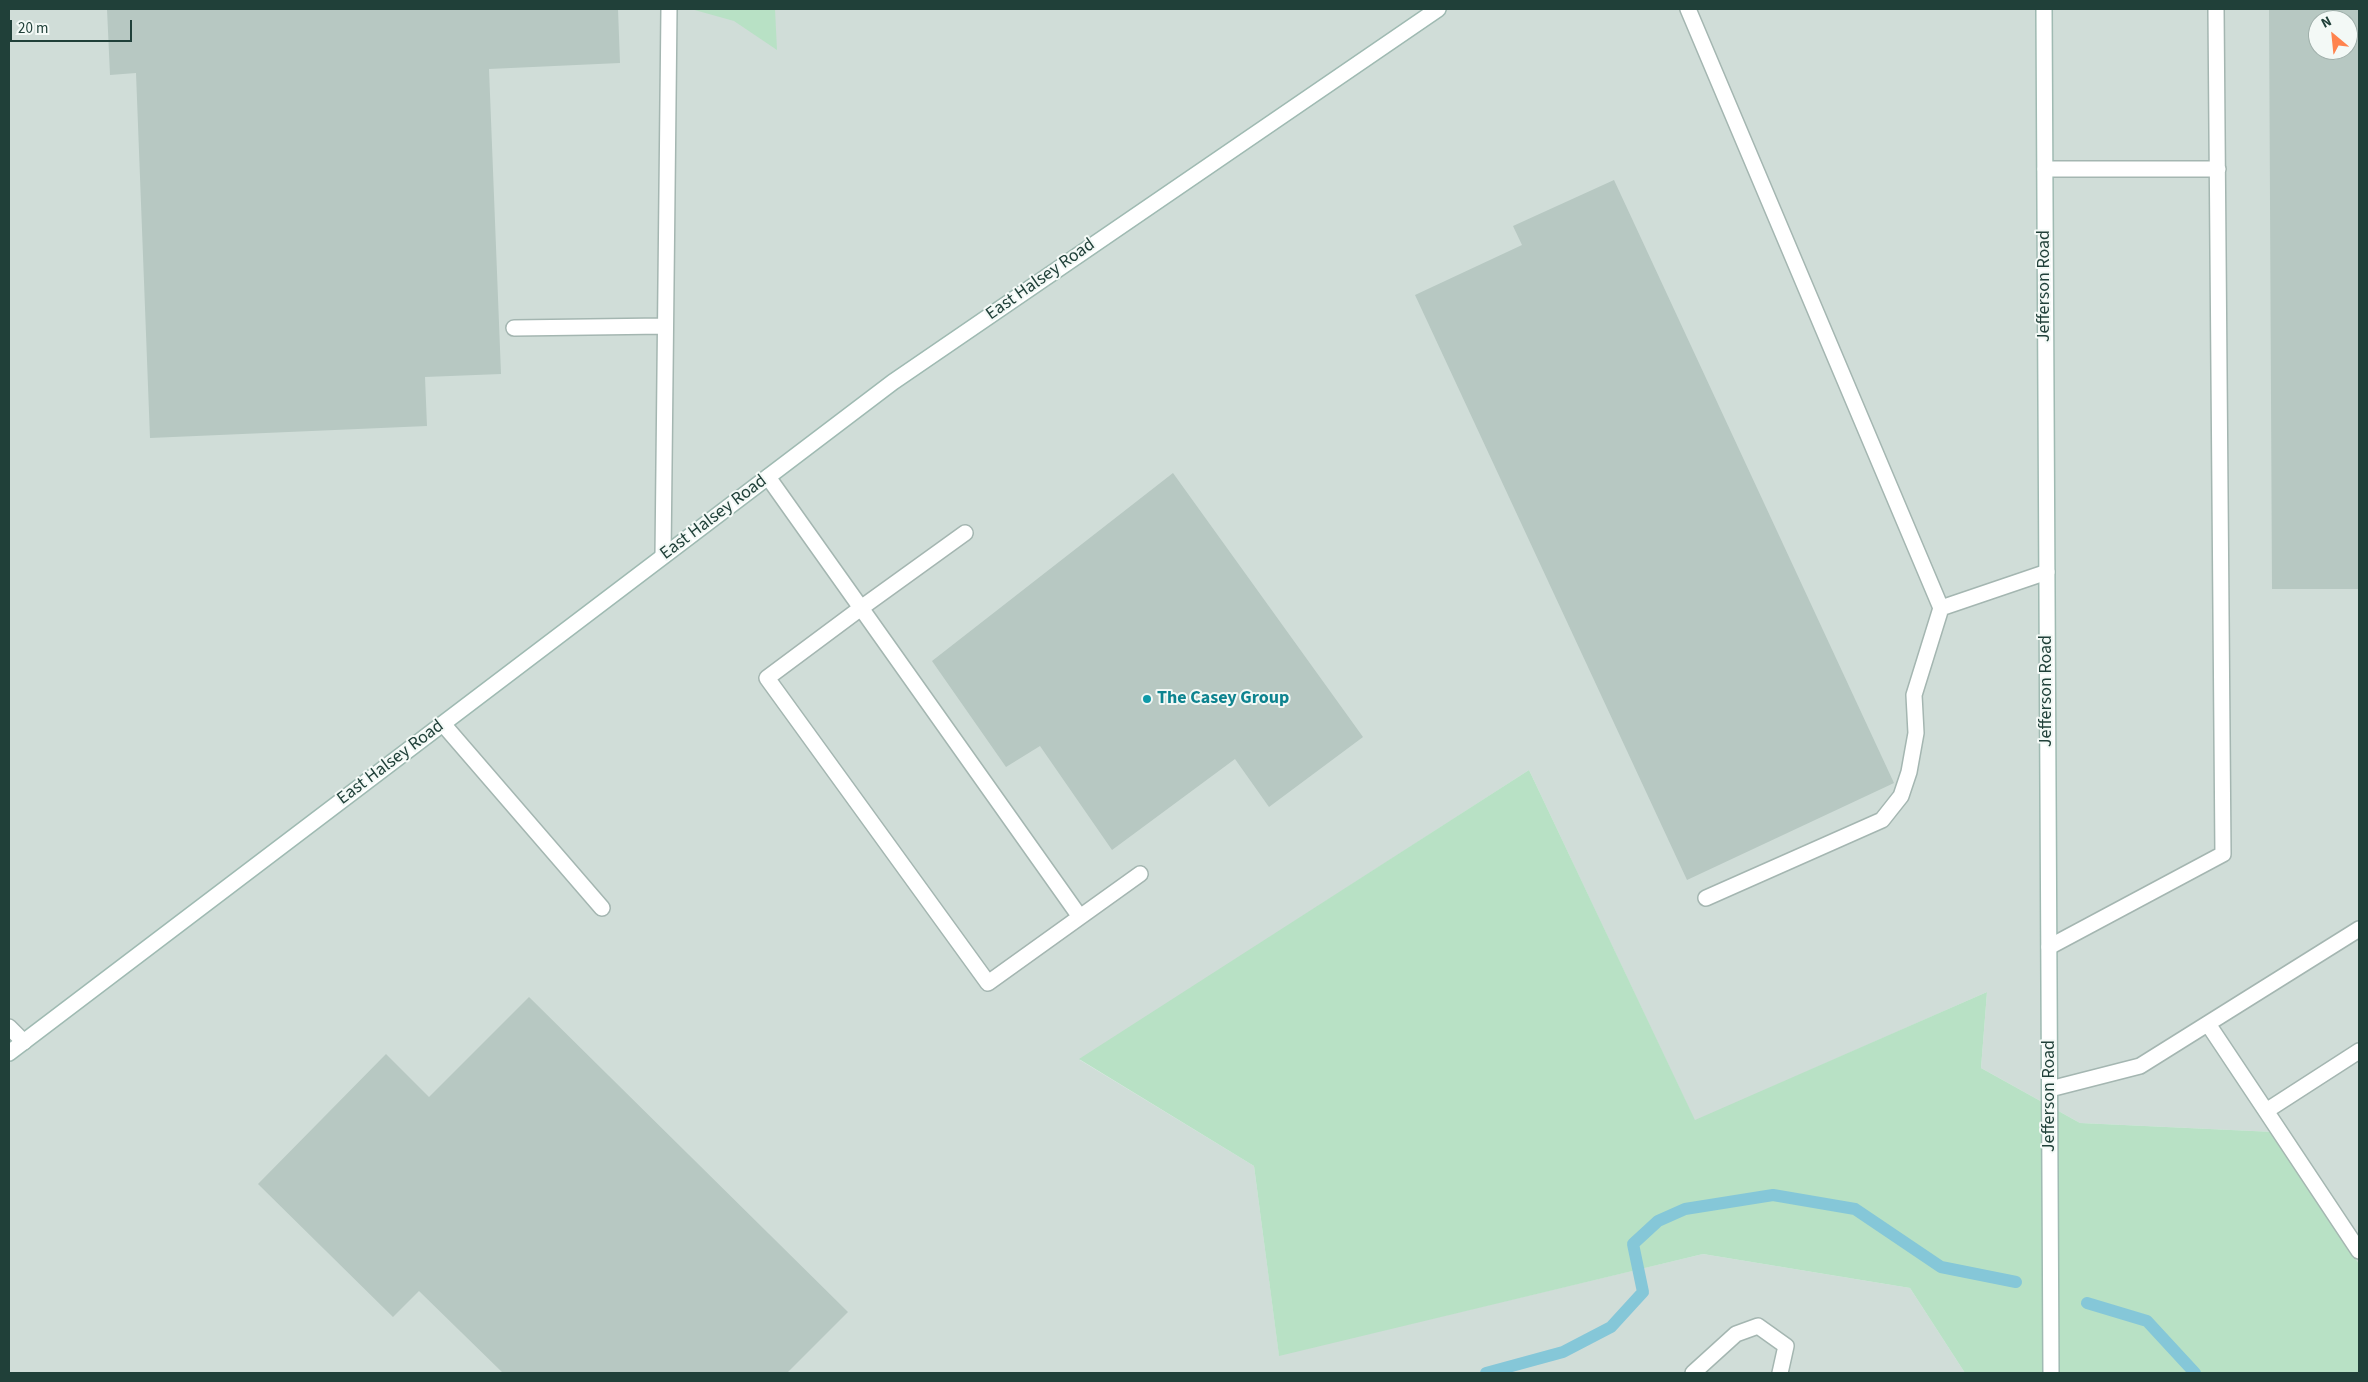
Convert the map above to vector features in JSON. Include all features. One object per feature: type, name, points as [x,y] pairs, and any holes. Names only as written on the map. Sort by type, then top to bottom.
[{"type":"main road","points":[[663,556],[668,9]]},
{"type":"main road","name":"East Halsey Road","points":[[9,1052],[893,382],[1438,9]]},
{"type":"main road","points":[[1688,9],[1941,608],[1914,696],[1916,733],[1909,772],[1901,796],[1882,820],[1706,898]]},
{"type":"main road","name":"Jefferson Road","points":[[2044,9],[2051,1373]]},
{"type":"main road","points":[[2049,947],[2223,854],[2216,9]]},
{"type":"main road","points":[[2045,169],[2218,169]]},
{"type":"main road","points":[[514,328],[664,326]]},
{"type":"main road","points":[[768,477],[1080,917]]},
{"type":"main road","points":[[965,533],[767,678],[988,983],[1140,874]]},
{"type":"main road","points":[[1941,608],[2047,572]]},
{"type":"main road","points":[[443,724],[602,908]]},
{"type":"main road","points":[[2050,1089],[2140,1066],[2359,929]]},
{"type":"main road","points":[[2208,1024],[2359,1251]]},
{"type":"main road","points":[[9,1027],[24,1042]]},
{"type":"main road","points":[[2266,1111],[2359,1051]]},
{"type":"main road","points":[[1693,1373],[1736,1334],[1758,1326],[1786,1346],[1780,1373]]},
{"type":"shaded area","points":[[9,9],[2359,9],[2359,1264],[2274,1132],[2080,1123],[1981,1068],[1987,992],[1695,1121],[1529,770],[1080,1060],[1254,1166],[1279,1355],[1703,1254],[1910,1288],[1965,1373],[9,1373]]},
{"type":"green space","points":[[691,9],[775,9],[777,50],[734,21]]},
{"type":"green space","points":[[1529,770],[1695,1120],[1987,992],[1981,1068],[2080,1123],[2274,1132],[2359,1264],[2359,1373],[1965,1373],[1910,1288],[1703,1254],[1279,1356],[1254,1166],[1079,1059]]},
{"type":"building","points":[[107,9],[618,9],[620,63],[489,69],[501,374],[425,377],[427,426],[150,438],[136,73],[110,75]]},
{"type":"building","points":[[2269,9],[2359,9],[2359,589],[2272,589]]},
{"type":"building","points":[[1614,180],[1894,783],[1687,880],[1415,295],[1522,245],[1513,226]]},
{"type":"building","name":"The Casey Group","points":[[1173,473],[1363,737],[1269,807],[1235,759],[1112,850],[1040,746],[1006,767],[932,661]]},
{"type":"building","points":[[529,997],[848,1312],[787,1373],[503,1373],[419,1291],[393,1317],[258,1184],[386,1054],[429,1097]]},
{"type":"waterway","points":[[1486,1373],[1563,1352],[1611,1327],[1643,1292],[1633,1244],[1658,1221],[1685,1209],[1773,1195],[1855,1209],[1941,1267],[2016,1282]]},
{"type":"waterway","points":[[2087,1303],[2147,1321],[2195,1373]]},
{"type":"place","name":"The Casey Group","points":[[1147,699]]}]
